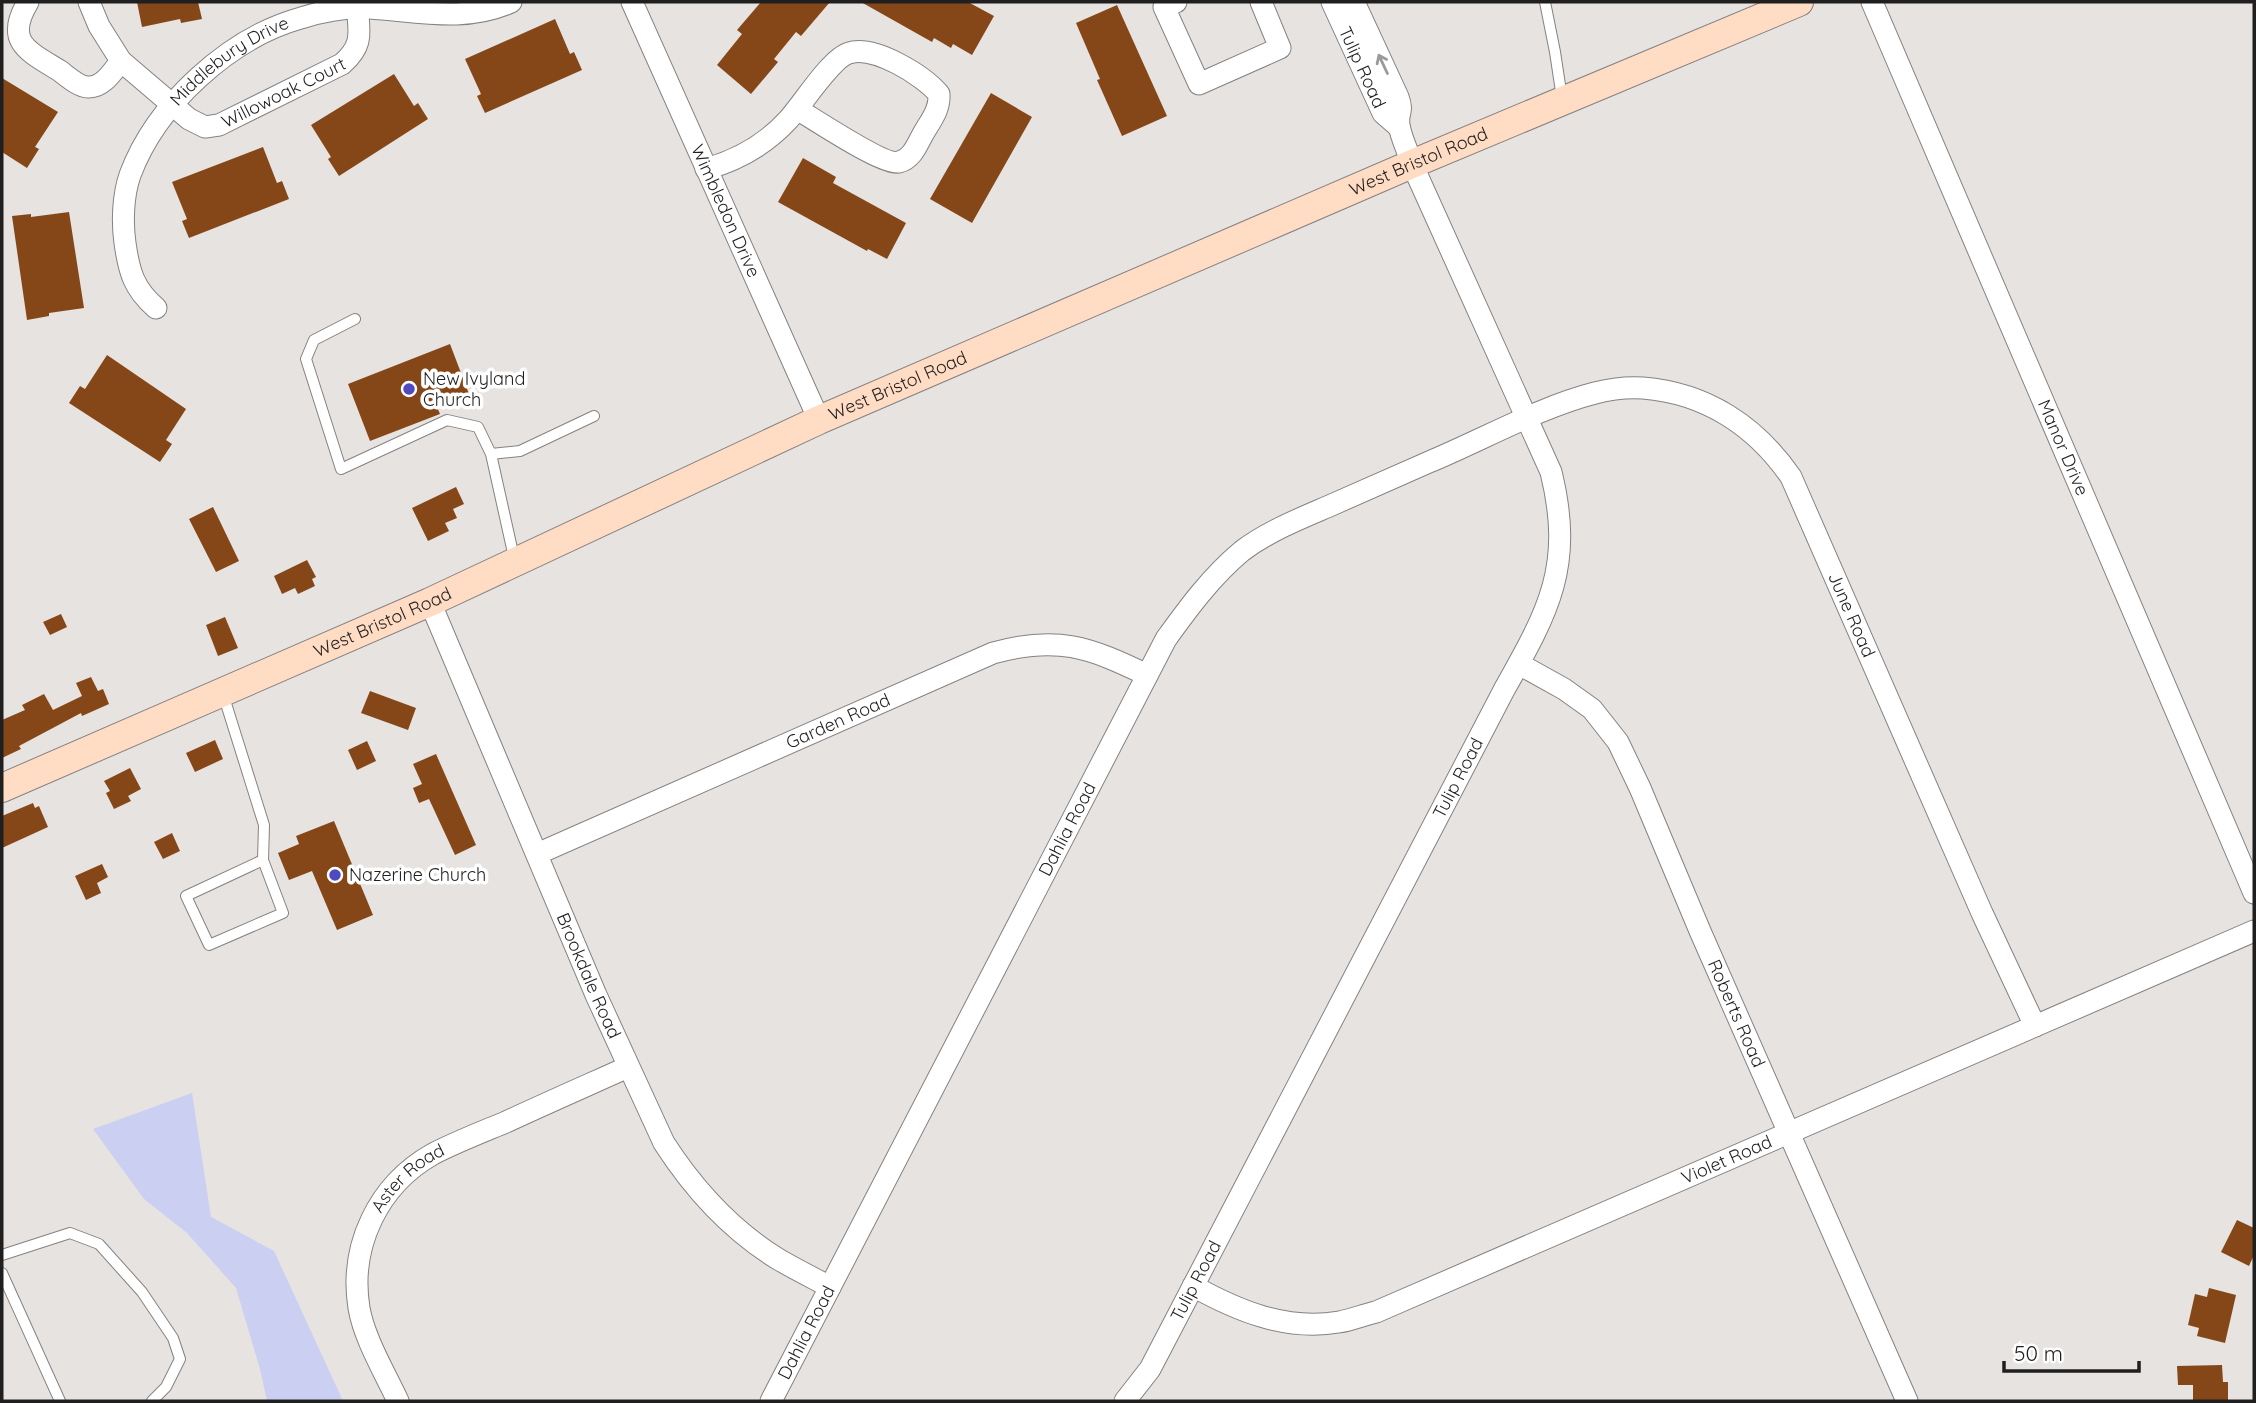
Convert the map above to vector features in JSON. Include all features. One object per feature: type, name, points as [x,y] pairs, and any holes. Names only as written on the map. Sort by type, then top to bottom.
[{"type":"main road","name":"West Bristol Road","points":[[2,788],[429,602],[820,420],[1412,164],[1799,2]]},
{"type":"street","points":[[28,2],[19,17],[18,33],[22,44],[32,54],[86,87],[97,85],[111,75],[121,61]]},
{"type":"street","name":"Willowoak Court","points":[[89,2],[99,26],[121,61],[188,119],[205,127],[219,125],[342,64],[354,54],[359,40],[357,5]]},
{"type":"street","name":"Middlebury Drive","points":[[156,308],[142,296],[130,269],[124,237],[126,193],[130,176],[162,117],[185,91],[229,53],[264,32],[297,19],[357,5],[449,8],[470,14],[495,9],[511,2]]},
{"type":"street","name":"Wimbledon Drive","points":[[632,2],[820,420]]},
{"type":"street","points":[[1176,2],[1164,7],[1199,84],[1280,48],[1261,2]]},
{"type":"street","name":"Tulip Road","points":[[1332,2],[1383,113],[1399,127]]},
{"type":"street","name":"Tulip Road","points":[[1125,1401],[1150,1369],[1534,637],[1556,583],[1560,561],[1556,495],[1551,472],[1412,164],[1399,127],[1402,108],[1354,2]]},
{"type":"street","name":"Manor Drive","points":[[1872,2],[2254,893]]},
{"type":"street","points":[[706,169],[731,162],[764,143],[797,109],[839,58],[848,53],[864,50],[881,56],[919,76],[939,94],[939,106],[911,156],[902,162],[894,163],[878,157],[797,109]]},
{"type":"street","name":"June Road","points":[[1527,419],[1595,393],[1640,388],[1667,391],[1714,406],[1742,424],[1778,458],[1801,495],[1977,900],[2035,1026]]},
{"type":"street","name":"Dahlia Road","points":[[771,1401],[1166,639],[1199,593],[1244,550],[1299,519],[1527,419]]},
{"type":"street","name":"Brookdale Road","points":[[429,602],[544,875],[664,1143],[703,1196],[759,1246],[830,1287]]},
{"type":"street","name":"Garden Road","points":[[537,854],[993,653],[1032,644],[1078,647],[1110,657],[1147,675]]},
{"type":"street","name":"Roberts Road","points":[[1519,664],[1564,689],[1591,709],[1618,742],[1907,1401]]},
{"type":"street","name":"Violet Road","points":[[1193,1286],[1223,1302],[1267,1319],[1320,1324],[1339,1322],[1393,1306],[2254,931]]},
{"type":"street","name":"Aster Road","points":[[398,1401],[364,1327],[359,1308],[356,1278],[358,1258],[365,1233],[377,1207],[404,1175],[435,1153],[628,1067]]},
{"type":"lane","points":[[1545,2],[1562,101]]},
{"type":"lane","points":[[355,319],[314,340],[306,359],[341,468],[447,420],[478,427],[491,454],[516,562]]},
{"type":"lane","points":[[491,454],[520,451],[594,416]]},
{"type":"lane","points":[[222,692],[264,825],[262,860],[283,913],[209,945],[186,896],[262,860]]},
{"type":"lane","points":[[2,1255],[70,1233],[99,1244],[142,1292],[173,1338],[180,1359],[166,1387],[152,1401]]},
{"type":"lane","points":[[2,1273],[60,1401]]},
{"type":"shaded area","points":[[192,1093],[211,1217],[274,1251],[343,1401],[267,1401],[236,1288],[187,1233],[144,1199],[93,1129]]},
{"type":"building","points":[[137,2],[198,2],[202,19],[181,23],[180,19],[142,27]]},
{"type":"building","points":[[761,2],[830,2],[801,36],[796,32],[774,59],[778,62],[751,94],[717,65],[742,34],[737,30]]},
{"type":"building","points":[[861,2],[968,2],[994,16],[972,55],[953,44],[951,48],[934,38],[932,42]]},
{"type":"building","points":[[1117,5],[1167,116],[1122,136],[1076,23]]},
{"type":"building","points":[[555,19],[570,54],[574,52],[582,70],[485,113],[477,96],[481,94],[465,59]]},
{"type":"building","points":[[394,74],[414,106],[418,103],[428,119],[339,176],[328,159],[331,157],[311,125]]},
{"type":"building","points":[[2,78],[58,112],[35,147],[39,149],[27,168],[2,152]]},
{"type":"building","points":[[991,93],[1032,117],[972,223],[930,199]]},
{"type":"building","points":[[263,147],[277,183],[282,181],[289,199],[189,238],[182,221],[187,219],[172,182]]},
{"type":"building","points":[[803,158],[836,177],[833,183],[906,223],[887,259],[868,249],[867,251],[778,202]]},
{"type":"building","points":[[69,212],[84,308],[49,313],[49,316],[27,320],[12,216],[31,214],[31,217]]},
{"type":"building","name":"New Ivyland Church","points":[[450,344],[469,394],[437,407],[440,414],[370,441],[348,384]]},
{"type":"building","points":[[107,355],[186,409],[166,440],[172,444],[160,462],[69,403],[80,386],[85,389]]},
{"type":"building","points":[[456,487],[464,504],[453,509],[457,518],[445,523],[449,531],[428,541],[412,508]]},
{"type":"building","points":[[213,507],[239,561],[216,572],[189,519]]},
{"type":"building","points":[[307,560],[316,577],[312,579],[315,586],[298,594],[295,588],[282,594],[274,576]]},
{"type":"building","points":[[61,614],[67,627],[50,635],[43,622]]},
{"type":"building","points":[[225,617],[238,648],[218,656],[206,625]]},
{"type":"building","points":[[91,677],[98,691],[103,689],[109,704],[82,716],[81,713],[2,758],[2,720],[25,710],[22,705],[44,694],[53,710],[82,696],[76,683]]},
{"type":"building","points":[[370,691],[416,708],[408,730],[361,713]]},
{"type":"building","points":[[215,740],[223,759],[195,772],[186,753]]},
{"type":"building","points":[[367,741],[376,761],[357,770],[348,750]]},
{"type":"building","points":[[436,754],[476,845],[455,855],[429,799],[419,803],[413,788],[422,784],[413,764]]},
{"type":"building","points":[[130,768],[141,789],[128,796],[131,801],[114,809],[106,793],[110,791],[104,781]]},
{"type":"building","points":[[33,803],[35,808],[39,806],[48,827],[2,848],[2,816]]},
{"type":"building","name":"Nazerine Church","points":[[334,821],[373,915],[337,930],[312,871],[289,880],[278,853],[299,844],[296,836]]},
{"type":"building","points":[[172,833],[180,851],[163,859],[154,842]]},
{"type":"building","points":[[102,864],[108,877],[97,883],[101,893],[86,900],[75,876]]},
{"type":"building","points":[[2237,1220],[2254,1228],[2254,1255],[2249,1266],[2221,1252]]},
{"type":"building","points":[[2209,1288],[2236,1295],[2225,1343],[2197,1336],[2199,1328],[2188,1325],[2195,1294],[2207,1297]]},
{"type":"building","points":[[2222,1365],[2223,1382],[2228,1382],[2228,1401],[2193,1401],[2193,1385],[2178,1385],[2177,1366]]},
{"type":"place","name":"New Ivyland Church","points":[[409,389]]},
{"type":"place","name":"Nazerine Church","points":[[335,875]]}]
